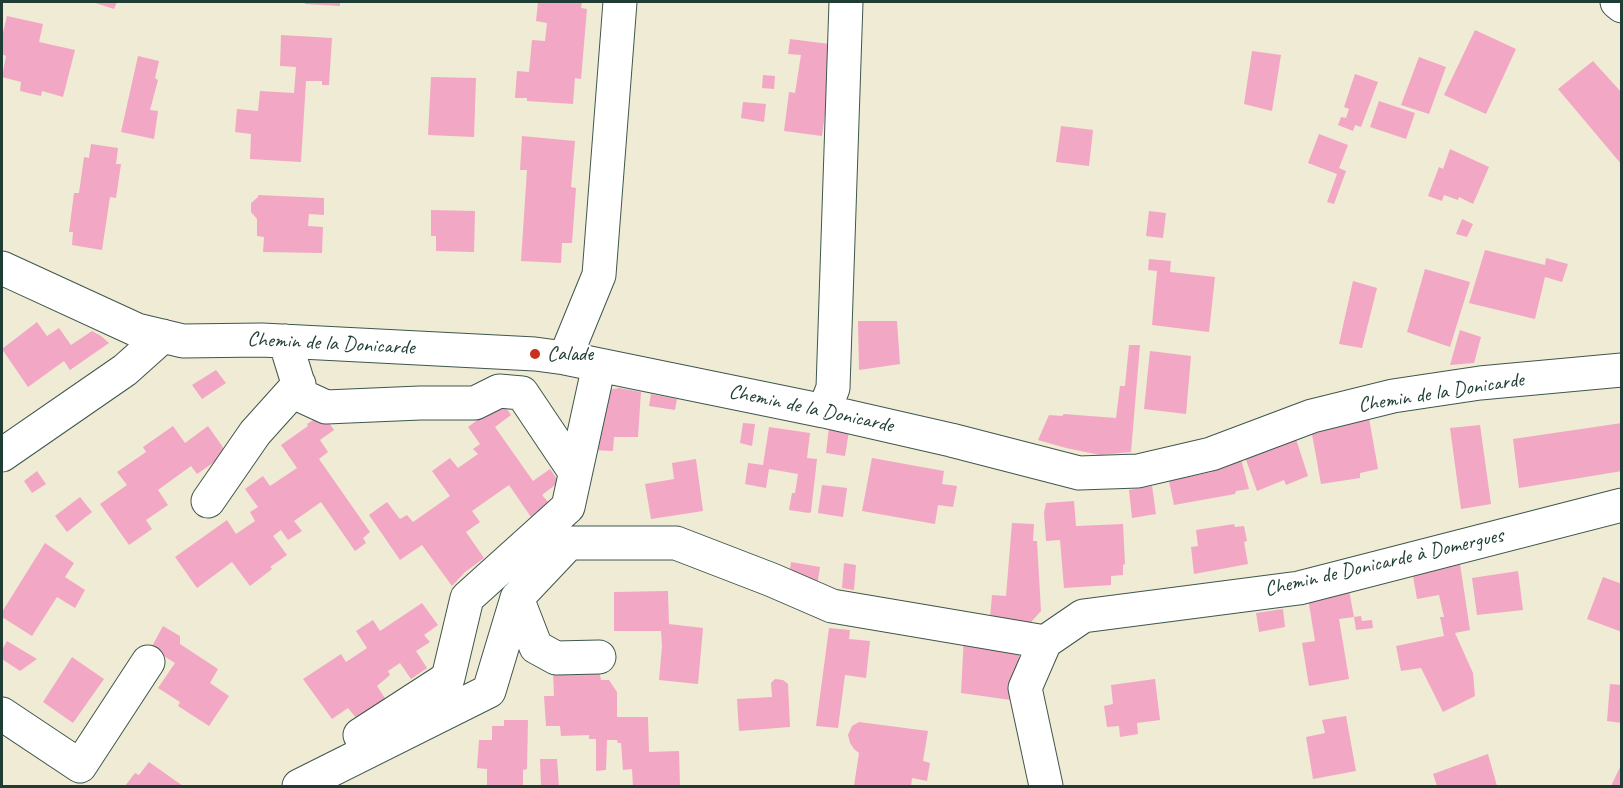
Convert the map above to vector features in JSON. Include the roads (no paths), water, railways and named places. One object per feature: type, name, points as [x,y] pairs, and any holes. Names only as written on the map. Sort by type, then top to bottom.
[{"type":"street","points":[[565,358],[599,275],[620,2]]},
{"type":"street","points":[[824,411],[833,388],[846,2]]},
{"type":"street","points":[[1617,2],[1622,6]]},
{"type":"street","name":"Chemin de la Donicarde","points":[[2,268],[136,330],[183,341],[285,341],[535,354],[565,358],[824,411],[951,440],[1079,473],[1138,471],[1211,454],[1312,416],[1393,396],[1480,383],[1622,370]]},
{"type":"street","points":[[2,455],[125,370],[163,336]]},
{"type":"street","points":[[285,341],[302,396],[326,407],[475,403],[499,391],[522,393],[575,472]]},
{"type":"street","points":[[360,735],[448,678],[467,598],[568,507],[599,365]]},
{"type":"street","points":[[208,501],[255,433],[299,384]]},
{"type":"street","name":"Chemin de Donicarde à Domergues","points":[[1045,642],[1083,616],[1299,588],[1622,505]]},
{"type":"street","points":[[299,786],[489,691],[517,598],[569,543],[676,543],[832,606],[1045,642],[1025,688],[1046,786]]},
{"type":"street","points":[[517,598],[536,647],[556,658],[599,657]]},
{"type":"street","points":[[2,714],[80,766],[148,662]]},
{"type":"place","name":"Calade","points":[[535,354]]}]
